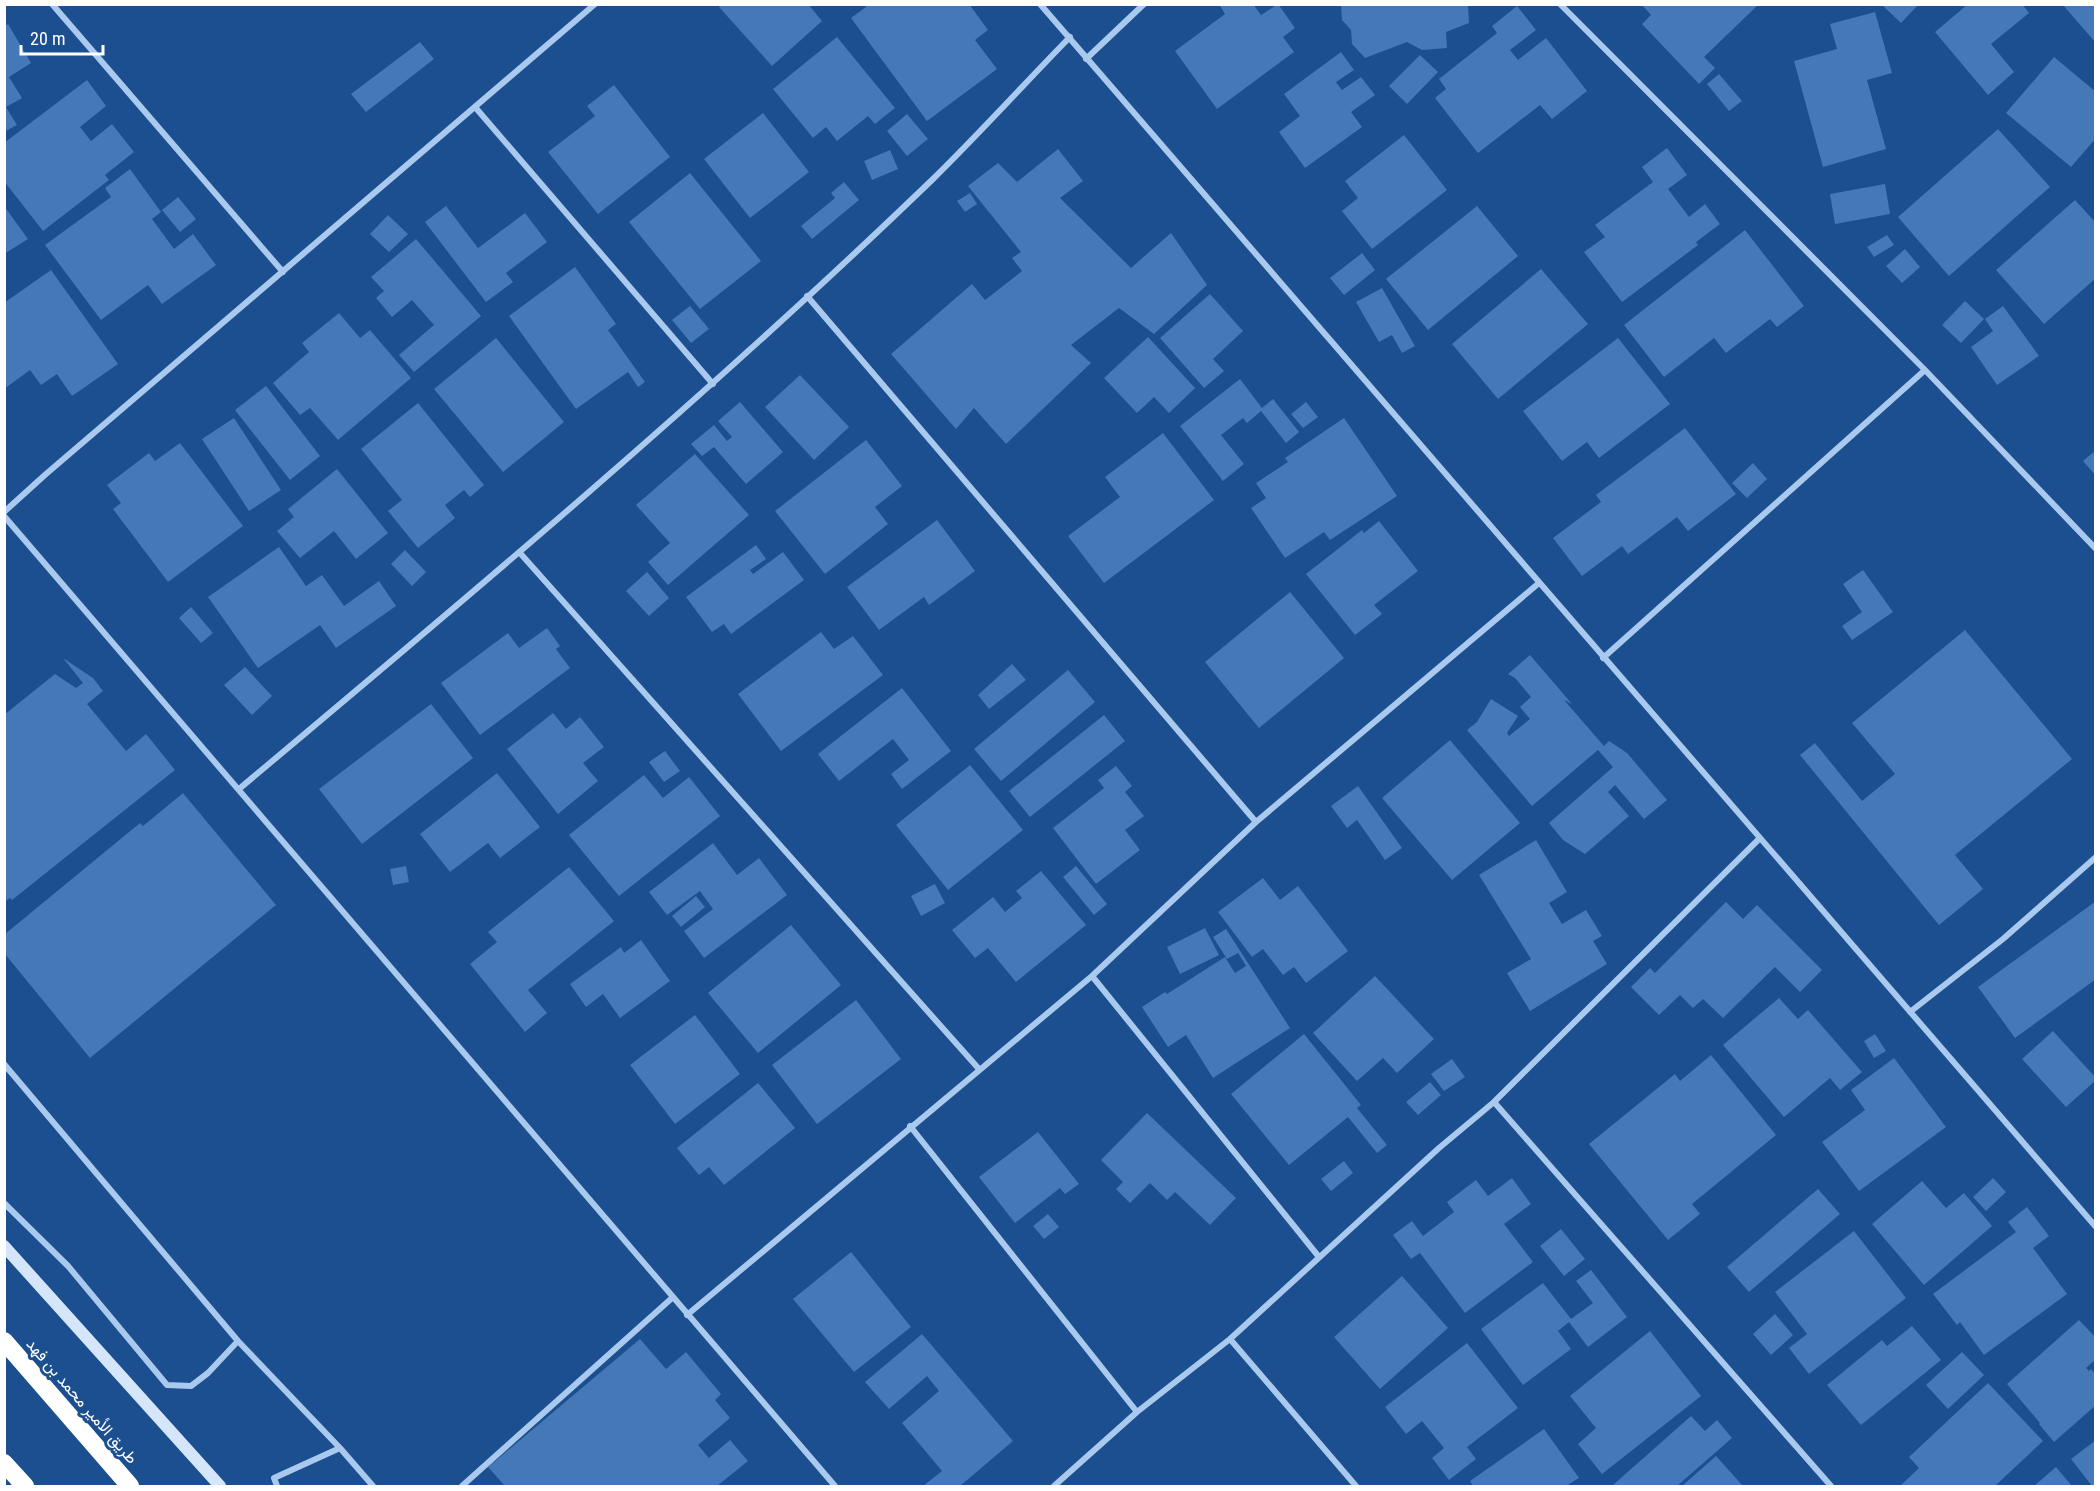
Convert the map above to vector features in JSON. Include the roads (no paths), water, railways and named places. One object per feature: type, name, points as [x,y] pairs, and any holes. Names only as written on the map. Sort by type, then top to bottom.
[{"type":"highway","name":"طريق الأمير محمد بن فهد","points":[[4,1341],[130,1486]]},
{"type":"highway","points":[[4,1463],[24,1486]]},
{"type":"main road","points":[[4,1246],[220,1486]]},
{"type":"street","points":[[52,4],[283,272]]},
{"type":"street","points":[[595,4],[46,474],[4,514],[835,1486]]},
{"type":"street","points":[[1040,4],[2096,1227]]},
{"type":"street","points":[[1086,59],[1144,4]]},
{"type":"street","points":[[1560,4],[1924,370],[2096,549]]},
{"type":"street","points":[[239,789],[520,553],[713,384],[934,178],[1070,37]]},
{"type":"street","points":[[475,107],[713,384]]},
{"type":"street","points":[[807,296],[1256,822]]},
{"type":"street","points":[[1603,658],[1924,370]]},
{"type":"street","points":[[520,553],[979,1069]]},
{"type":"street","points":[[687,1315],[1092,976],[1256,822],[1539,583]]},
{"type":"street","points":[[1054,1486],[1137,1412],[1230,1339],[1439,1148],[1494,1102],[1760,838]]},
{"type":"street","points":[[1910,1012],[2002,939],[2096,857]]},
{"type":"street","points":[[1092,976],[1319,1257]]},
{"type":"street","points":[[4,1064],[238,1341],[373,1486]]},
{"type":"street","points":[[1494,1102],[1831,1486]]},
{"type":"street","points":[[910,1126],[1137,1412]]},
{"type":"street","points":[[4,1203],[68,1266],[167,1385],[191,1386],[208,1373],[238,1341]]},
{"type":"street","points":[[462,1486],[672,1298]]},
{"type":"street","points":[[1230,1339],[1356,1486]]},
{"type":"street","points":[[277,1486],[274,1478],[340,1448]]}]
